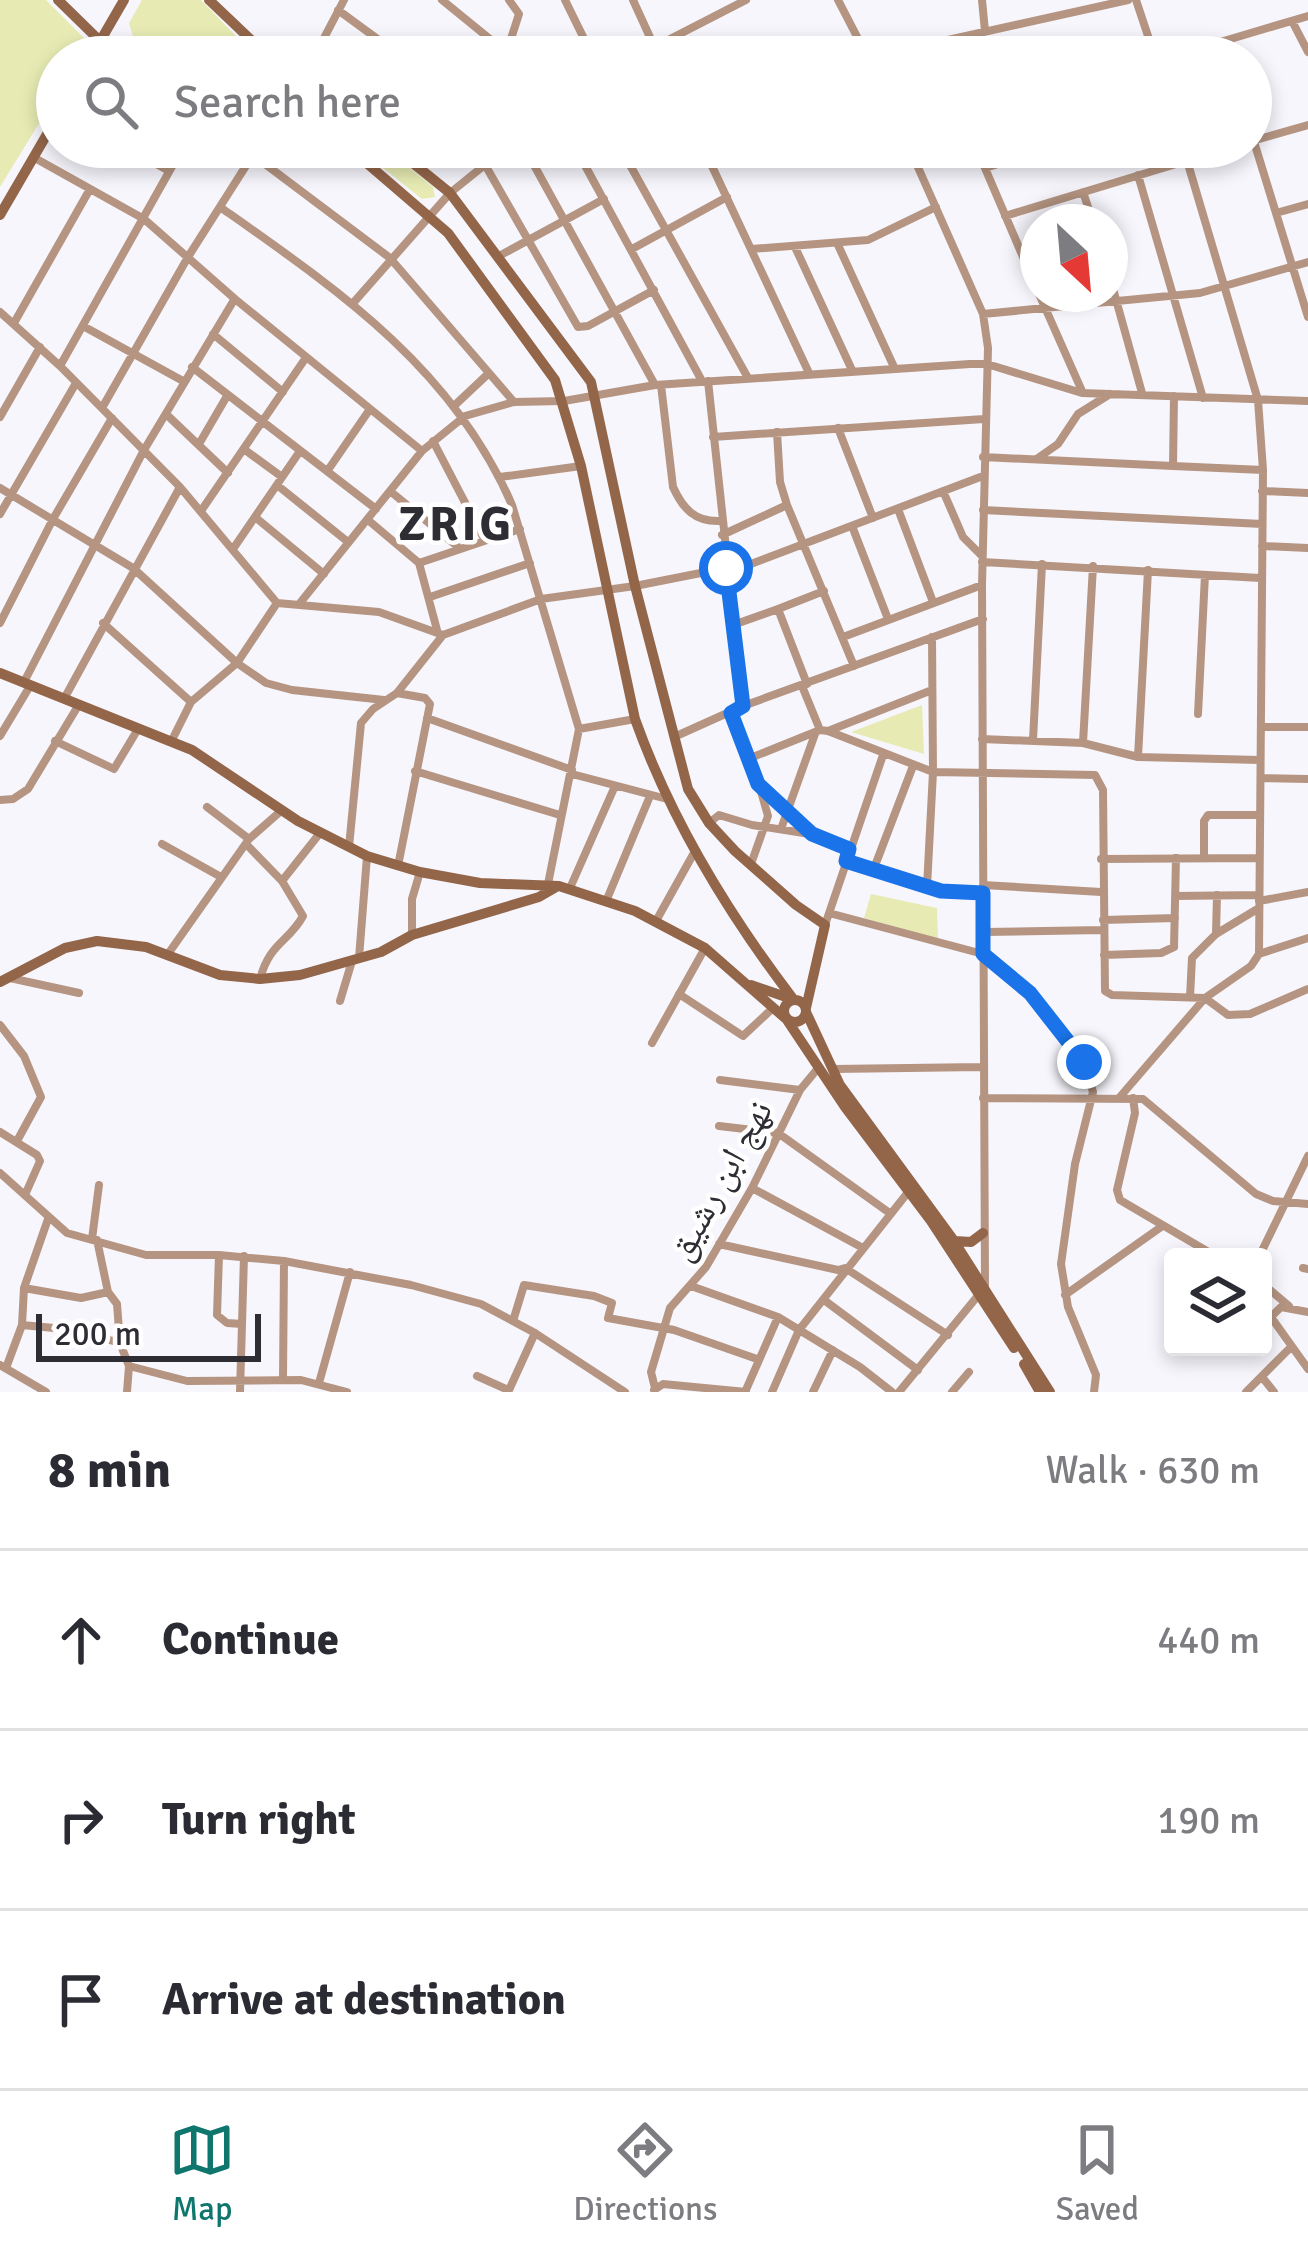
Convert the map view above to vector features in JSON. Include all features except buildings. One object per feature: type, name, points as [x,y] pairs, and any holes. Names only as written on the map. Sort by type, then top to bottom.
[{"type":"street","points":[[58,0],[95,36]]},
{"type":"street","points":[[103,36],[124,0]]},
{"type":"street","points":[[209,0],[247,36]]},
{"type":"street","points":[[325,36],[344,0]]},
{"type":"street","points":[[442,0],[487,36]]},
{"type":"street","points":[[509,0],[519,14],[514,36]]},
{"type":"street","points":[[565,0],[583,36]]},
{"type":"street","points":[[633,0],[649,36]]},
{"type":"street","points":[[718,0],[724,10]]},
{"type":"street","points":[[671,36],[746,0]]},
{"type":"street","points":[[838,0],[857,36]]},
{"type":"street","points":[[982,0],[985,31]]},
{"type":"street","points":[[964,36],[1132,0],[1147,36]]},
{"type":"street","points":[[338,10],[373,36]]},
{"type":"street","points":[[1240,36],[1308,16]]},
{"type":"street","points":[[1292,21],[1308,52]]},
{"type":"street","points":[[1272,133],[1308,124]]},
{"type":"street","points":[[0,215],[36,153]]},
{"type":"street","points":[[52,168],[144,219],[422,451]]},
{"type":"street","points":[[164,168],[169,171]]},
{"type":"street","points":[[60,366],[171,168]]},
{"type":"street","points":[[102,408],[245,168]]},
{"type":"street","points":[[277,168],[390,259],[514,402]]},
{"type":"street","points":[[372,168],[448,233],[542,362],[564,401],[635,719],[667,799],[747,936],[798,1004],[825,1068],[1050,1392]]},
{"type":"street","points":[[419,168],[451,193],[581,366],[595,397],[672,738],[688,789],[709,823],[751,866],[827,919],[983,954],[1030,993],[1077,1050],[1091,1076],[1091,1098],[1075,1164],[1061,1264],[1065,1295],[1107,1392]]},
{"type":"street","points":[[354,302],[429,215],[478,168]]},
{"type":"street","points":[[487,168],[575,325],[584,328],[654,290]]},
{"type":"street","points":[[536,168],[658,385],[673,487],[695,517],[720,521]]},
{"type":"street","points":[[587,168],[705,381],[743,706]]},
{"type":"street","points":[[632,168],[748,378]]},
{"type":"street","points":[[713,168],[808,373]]},
{"type":"street","points":[[691,1286],[778,1317],[896,1392],[983,1291],[982,559],[987,364],[983,314],[919,168]]},
{"type":"street","points":[[985,168],[1020,251]]},
{"type":"street","points":[[1005,216],[1161,168]]},
{"type":"street","points":[[1119,1098],[1205,998],[1251,966],[1259,954],[1263,470],[1258,400],[1189,168]]},
{"type":"street","points":[[1261,168],[1308,317]]},
{"type":"street","points":[[1138,175],[1203,398]]},
{"type":"street","points":[[14,323],[90,188]]},
{"type":"street","points":[[1083,192],[1087,204]]},
{"type":"street","points":[[632,249],[727,197]]},
{"type":"street","points":[[499,256],[604,199]]},
{"type":"street","points":[[1276,214],[1308,204]]},
{"type":"street","points":[[220,207],[354,302],[465,416],[500,477],[520,529],[578,729],[560,815],[559,886]]},
{"type":"street","points":[[751,249],[868,240],[936,207]]},
{"type":"street","points":[[838,245],[894,368]]},
{"type":"street","points":[[795,247],[852,370]]},
{"type":"street","points":[[1128,299],[1226,286],[1308,262]]},
{"type":"street","points":[[0,736],[93,543],[183,381],[235,299]]},
{"type":"street","points":[[983,314],[1020,310]]},
{"type":"street","points":[[1047,312],[1082,393]]},
{"type":"street","points":[[1120,312],[1142,393]]},
{"type":"street","points":[[2,318],[40,347],[144,450],[277,603]]},
{"type":"street","points":[[83,326],[183,381]]},
{"type":"street","points":[[213,334],[283,392]]},
{"type":"street","points":[[0,417],[40,347]]},
{"type":"street","points":[[201,511],[306,358]]},
{"type":"street","points":[[300,603],[422,451],[465,416],[514,402],[564,401],[705,381],[987,364],[1082,393],[1308,401]]},
{"type":"street","points":[[192,367],[376,508]]},
{"type":"street","points":[[454,405],[489,373]]},
{"type":"street","points":[[0,514],[76,382]]},
{"type":"street","points":[[1038,458],[1058,444],[1078,414],[1111,394]]},
{"type":"street","points":[[199,444],[227,396]]},
{"type":"street","points":[[1173,466],[1174,396]]},
{"type":"street","points":[[328,470],[370,409]]},
{"type":"street","points":[[166,413],[228,472]]},
{"type":"street","points":[[0,623],[112,418]]},
{"type":"street","points":[[713,437],[983,419]]},
{"type":"street","points":[[838,428],[872,518]]},
{"type":"street","points":[[777,432],[787,505],[854,666]]},
{"type":"street","points":[[433,441],[484,539]]},
{"type":"street","points":[[244,449],[348,542]]},
{"type":"street","points":[[233,549],[301,451]]},
{"type":"street","points":[[983,457],[1263,470]]},
{"type":"street","points":[[500,477],[581,466]]},
{"type":"street","points":[[349,848],[361,723],[397,693],[440,633],[541,598],[726,570],[983,476]]},
{"type":"street","points":[[0,488],[133,568],[237,663],[278,688],[386,700]]},
{"type":"street","points":[[64,699],[180,488]]},
{"type":"street","points":[[390,490],[458,548]]},
{"type":"street","points":[[1262,490],[1308,493]]},
{"type":"street","points":[[944,491],[963,537],[982,559],[1260,578]]},
{"type":"street","points":[[722,535],[787,505]]},
{"type":"street","points":[[898,508],[933,602]]},
{"type":"street","points":[[983,510],[1262,524]]},
{"type":"street","points":[[255,517],[324,574]]},
{"type":"street","points":[[368,520],[419,563],[440,633]]},
{"type":"street","points":[[851,526],[887,619]]},
{"type":"street","points":[[419,563],[520,529]]},
{"type":"street","points":[[1262,546],[1308,548]]},
{"type":"street","points":[[430,597],[530,562]]},
{"type":"street","points":[[1033,740],[1042,564]]},
{"type":"street","points":[[1083,743],[1093,566]]},
{"type":"street","points":[[1138,757],[1148,570]]},
{"type":"street","points":[[1198,714],[1204,574]]},
{"type":"street","points":[[842,637],[982,585]]},
{"type":"street","points":[[733,626],[824,591]]},
{"type":"street","points":[[277,603],[379,612],[440,633]]},
{"type":"street","points":[[172,740],[191,702],[237,663],[277,603]]},
{"type":"street","points":[[778,609],[821,731],[781,829]]},
{"type":"street","points":[[672,738],[743,706],[982,619]]},
{"type":"street","points":[[103,622],[191,702]]},
{"type":"street","points":[[927,887],[933,772],[932,637]]},
{"type":"street","points":[[0,673],[172,740],[214,762],[320,833],[368,856],[480,883],[559,886],[607,899],[705,948],[786,1019],[825,1068],[952,1238],[1040,1392]]},
{"type":"street","points":[[748,759],[932,690]]},
{"type":"street","points":[[397,693],[425,698],[430,704],[398,866]]},
{"type":"street","points":[[0,800],[22,795],[78,706]]},
{"type":"street","points":[[731,713],[768,810],[751,866]]},
{"type":"street","points":[[427,718],[572,772],[667,799]]},
{"type":"street","points":[[578,729],[635,719]]},
{"type":"street","points":[[1261,728],[1308,727]]},
{"type":"street","points":[[55,741],[114,769],[138,729]]},
{"type":"street","points":[[821,731],[933,772],[1096,775],[1102,784],[1107,994],[1205,998],[1228,1015],[1250,1014],[1308,989]]},
{"type":"street","points":[[982,739],[1083,743],[1138,757],[1260,760]]},
{"type":"street","points":[[786,1019],[798,1022],[798,1004],[884,755]]},
{"type":"street","points":[[873,871],[913,766]]},
{"type":"street","points":[[415,771],[560,815]]},
{"type":"street","points":[[1261,778],[1308,779]]},
{"type":"street","points":[[758,784],[812,834]]},
{"type":"street","points":[[5,980],[83,942],[115,941],[168,954],[220,975],[260,979],[309,974],[381,952],[412,935],[559,886],[615,786]]},
{"type":"street","points":[[607,899],[650,796]]},
{"type":"street","points":[[207,808],[248,842],[282,881],[303,919],[269,952],[260,979]]},
{"type":"street","points":[[168,954],[248,842],[282,810]]},
{"type":"street","points":[[709,823],[719,814],[812,834],[849,849]]},
{"type":"street","points":[[1204,858],[1208,815],[1259,815]]},
{"type":"street","points":[[282,881],[320,833]]},
{"type":"street","points":[[162,844],[221,877]]},
{"type":"street","points":[[656,921],[696,850]]},
{"type":"street","points":[[340,1001],[356,958],[368,856]]},
{"type":"street","points":[[1101,859],[1259,858]]},
{"type":"street","points":[[1176,859],[1174,947],[1181,956],[1192,958]]},
{"type":"street","points":[[846,861],[927,887],[1102,892]]},
{"type":"street","points":[[412,935],[412,898],[420,872]]},
{"type":"street","points":[[1176,896],[1259,901],[1308,892]]},
{"type":"street","points":[[1216,934],[1217,896]]},
{"type":"street","points":[[1190,997],[1192,958],[1259,901]]},
{"type":"street","points":[[984,932],[1175,918]]},
{"type":"street","points":[[1259,954],[1308,938]]},
{"type":"street","points":[[1104,955],[1161,953],[1174,947]]},
{"type":"street","points":[[652,1042],[705,948]]},
{"type":"street","points":[[5,980],[79,993]]},
{"type":"street","points":[[751,985],[780,992],[798,1004]]},
{"type":"street","points":[[679,994],[743,1036],[773,1008]]},
{"type":"street","points":[[786,1019],[784,1007],[798,1004]]},
{"type":"street","points":[[0,1025],[24,1056],[41,1096],[17,1141]]},
{"type":"street","points":[[825,1068],[982,1067]]},
{"type":"street","name":"نهج ابن رشيق","points":[[654,1390],[651,1372],[670,1308],[719,1244],[800,1090],[825,1068]]},
{"type":"street","points":[[720,1080],[800,1090]]},
{"type":"street","points":[[983,1098],[1143,1099],[1256,1194],[1308,1204]]},
{"type":"street","points":[[1133,1099],[1135,1113],[1118,1195],[1123,1203],[1200,1248]]},
{"type":"street","points":[[719,1126],[778,1133],[891,1214]]},
{"type":"street","points":[[0,1132],[37,1154],[40,1162],[25,1195]]},
{"type":"street","points":[[1264,1248],[1308,1156]]},
{"type":"street","points":[[0,1173],[67,1233],[146,1255],[284,1261],[460,1297],[535,1333],[625,1392]]},
{"type":"street","points":[[99,1185],[94,1240],[108,1292],[117,1304],[120,1343],[129,1366],[128,1392]]},
{"type":"street","points":[[752,1188],[862,1248]]},
{"type":"street","points":[[772,1392],[799,1330],[909,1191]]},
{"type":"street","points":[[46,1392],[3,1367],[22,1325],[24,1288],[48,1220]]},
{"type":"street","points":[[1065,1295],[1161,1227]]},
{"type":"street","points":[[952,1238],[968,1244],[983,1232]]},
{"type":"street","points":[[719,1244],[845,1268],[948,1335]]},
{"type":"street","points":[[218,1255],[217,1315],[227,1323],[243,1324]]},
{"type":"street","points":[[240,1392],[244,1256]]},
{"type":"street","points":[[283,1379],[284,1261]]},
{"type":"street","points":[[319,1383],[350,1272]]},
{"type":"street","points":[[513,1321],[524,1285],[594,1296],[612,1303],[608,1318],[663,1328],[757,1358]]},
{"type":"street","points":[[24,1288],[81,1298],[108,1292]]},
{"type":"street","points":[[1272,1292],[1289,1307]]},
{"type":"street","points":[[824,1300],[918,1370]]},
{"type":"street","points":[[1308,1312],[1274,1309],[1272,1319],[1308,1369]]},
{"type":"street","points":[[654,1390],[662,1384],[745,1392],[778,1317]]},
{"type":"street","points":[[22,1325],[75,1330],[120,1343]]},
{"type":"street","points":[[477,1376],[510,1391],[535,1333]]},
{"type":"street","points":[[1246,1392],[1292,1347]]},
{"type":"street","points":[[813,1392],[833,1350]]},
{"type":"street","points":[[129,1366],[187,1381],[283,1379],[347,1392]]},
{"type":"street","points":[[952,1392],[969,1372]]},
{"type":"street","points":[[1094,1392],[1096,1375]]},
{"type":"street","points":[[1262,1377],[1274,1392]]},
{"type":"green space","points":[[0,0],[46,0],[82,36],[36,36],[36,128],[0,187]]},
{"type":"green space","points":[[142,0],[201,0],[236,36],[133,36],[129,23]]},
{"type":"green space","points":[[383,168],[410,168],[433,187],[435,197],[422,199]]},
{"type":"green space","points":[[922,705],[924,754],[851,732]]},
{"type":"green space","points":[[871,894],[937,908],[938,939],[864,918]]},
{"type":"district","name":"ZRIG","points":[[456,523]]},
{"type":"route","points":[[726,568],[743,706],[731,713],[758,784],[812,834],[849,849],[846,861],[941,891],[983,893],[983,954],[1030,993],[1084,1062]]}]
